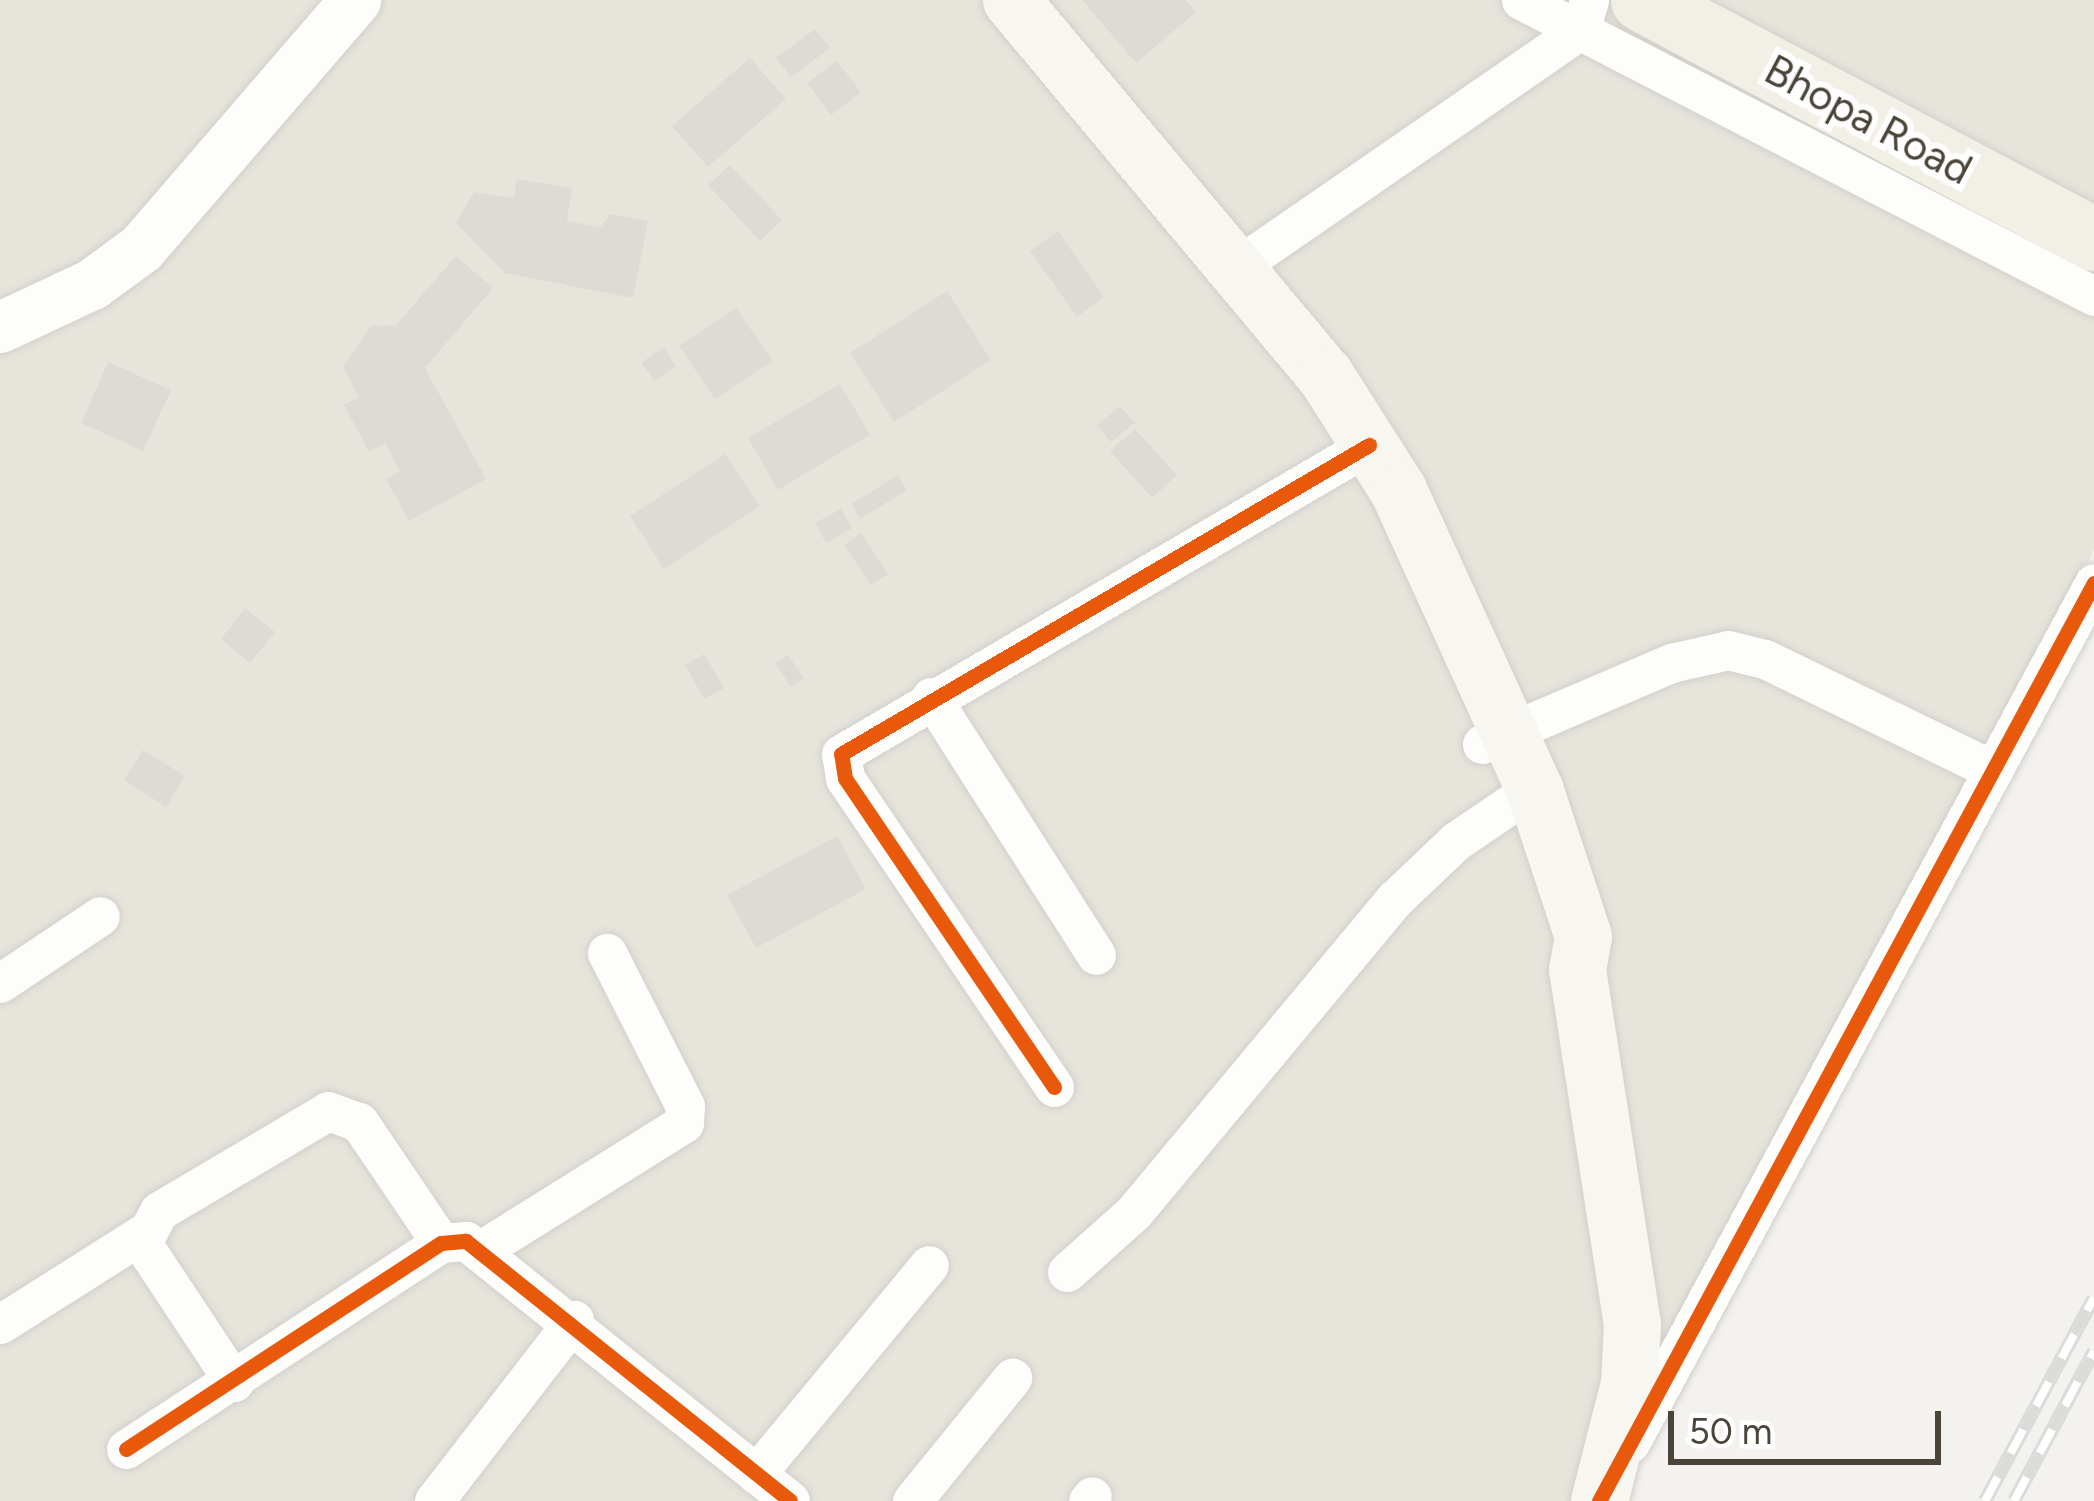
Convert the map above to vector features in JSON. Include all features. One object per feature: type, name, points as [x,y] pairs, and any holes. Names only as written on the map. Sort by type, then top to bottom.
[{"type":"main road","points":[[973,0],[1356,452]]},
{"type":"main road","points":[[1011,0],[1238,266],[1356,452],[1497,739],[1520,800],[1550,943],[1577,969],[1632,1324],[1630,1383],[1599,1501]]},
{"type":"main road","name":"Bhopa Road","points":[[1642,0],[2085,235]]},
{"type":"street","points":[[0,327],[92,284],[141,248],[355,0]]},
{"type":"street","points":[[1521,0],[1584,15],[2094,296]]},
{"type":"street","points":[[1238,266],[1584,15]]},
{"type":"street","points":[[1054,1087],[838,763],[847,746],[1356,452]]},
{"type":"street","points":[[1599,1501],[2094,583]]},
{"type":"street","points":[[1497,739],[1671,664],[1728,650],[1765,658],[1993,770]]},
{"type":"street","points":[[931,697],[1096,955]]},
{"type":"street","points":[[1067,1272],[1135,1212],[1395,899],[1456,841],[1520,800]]},
{"type":"street","points":[[0,983],[100,916]]},
{"type":"street","points":[[484,1248],[684,1123],[685,1106],[607,953]]},
{"type":"street","points":[[0,1324],[142,1235],[159,1211],[328,1111],[359,1122],[441,1243]]},
{"type":"street","points":[[142,1235],[235,1382]]},
{"type":"street","points":[[126,1449],[441,1243],[484,1248],[790,1501]]},
{"type":"street","points":[[756,1474],[929,1265]]},
{"type":"street","points":[[434,1501],[574,1320]]},
{"type":"street","points":[[912,1501],[1012,1378]]},
{"type":"shaded area","points":[[0,0],[2094,0],[2094,550],[1599,1501],[0,1501]]},
{"type":"building","points":[[1082,0],[1186,0],[1196,12],[1136,63]]},
{"type":"building","points":[[815,29],[830,48],[791,77],[776,58]]},
{"type":"building","points":[[750,58],[786,99],[708,167],[672,126]]},
{"type":"building","points":[[837,61],[861,92],[831,115],[807,83]]},
{"type":"building","points":[[730,165],[782,220],[760,241],[708,185]]},
{"type":"building","points":[[517,179],[572,188],[567,221],[600,227],[611,214],[648,221],[633,298],[505,273],[456,223],[474,192],[514,198]]},
{"type":"building","points":[[1058,231],[1104,297],[1077,317],[1030,251]]},
{"type":"building","points":[[456,256],[493,288],[425,368],[486,479],[409,521],[386,479],[400,471],[385,443],[369,452],[344,405],[359,397],[343,367],[371,326],[396,325]]},
{"type":"building","points":[[947,291],[991,360],[894,422],[850,353]]},
{"type":"building","points":[[736,308],[773,361],[715,399],[679,346]]},
{"type":"building","points":[[663,347],[676,366],[655,381],[641,363]]},
{"type":"building","points":[[108,362],[171,390],[143,451],[81,423]]},
{"type":"building","points":[[840,384],[870,435],[778,490],[748,438]]},
{"type":"building","points":[[1120,406],[1135,423],[1111,442],[1097,425]]},
{"type":"building","points":[[1135,429],[1177,475],[1152,498],[1110,451]]},
{"type":"building","points":[[725,454],[760,506],[664,569],[630,516]]},
{"type":"building","points":[[898,475],[907,490],[860,519],[851,504]]},
{"type":"building","points":[[841,509],[852,528],[826,543],[815,523]]},
{"type":"building","points":[[861,533],[888,574],[871,585],[844,545]]},
{"type":"building","points":[[245,608],[275,632],[250,663],[221,639]]},
{"type":"building","points":[[704,654],[724,688],[704,699],[685,665]]},
{"type":"building","points":[[788,655],[804,678],[791,687],[775,663]]},
{"type":"building","points":[[143,750],[185,776],[166,807],[124,780]]},
{"type":"building","points":[[837,836],[866,889],[756,948],[727,895]]},
{"type":"railway","points":[[1985,1501],[2094,1298]]},
{"type":"railway","points":[[2014,1501],[2094,1351]]},
{"type":"cycle path","points":[[1054,1087],[845,778],[841,754],[1369,445]]},
{"type":"cycle path","points":[[1599,1501],[2094,583]]},
{"type":"cycle path","points":[[126,1449],[441,1243],[466,1241],[790,1501]]}]
